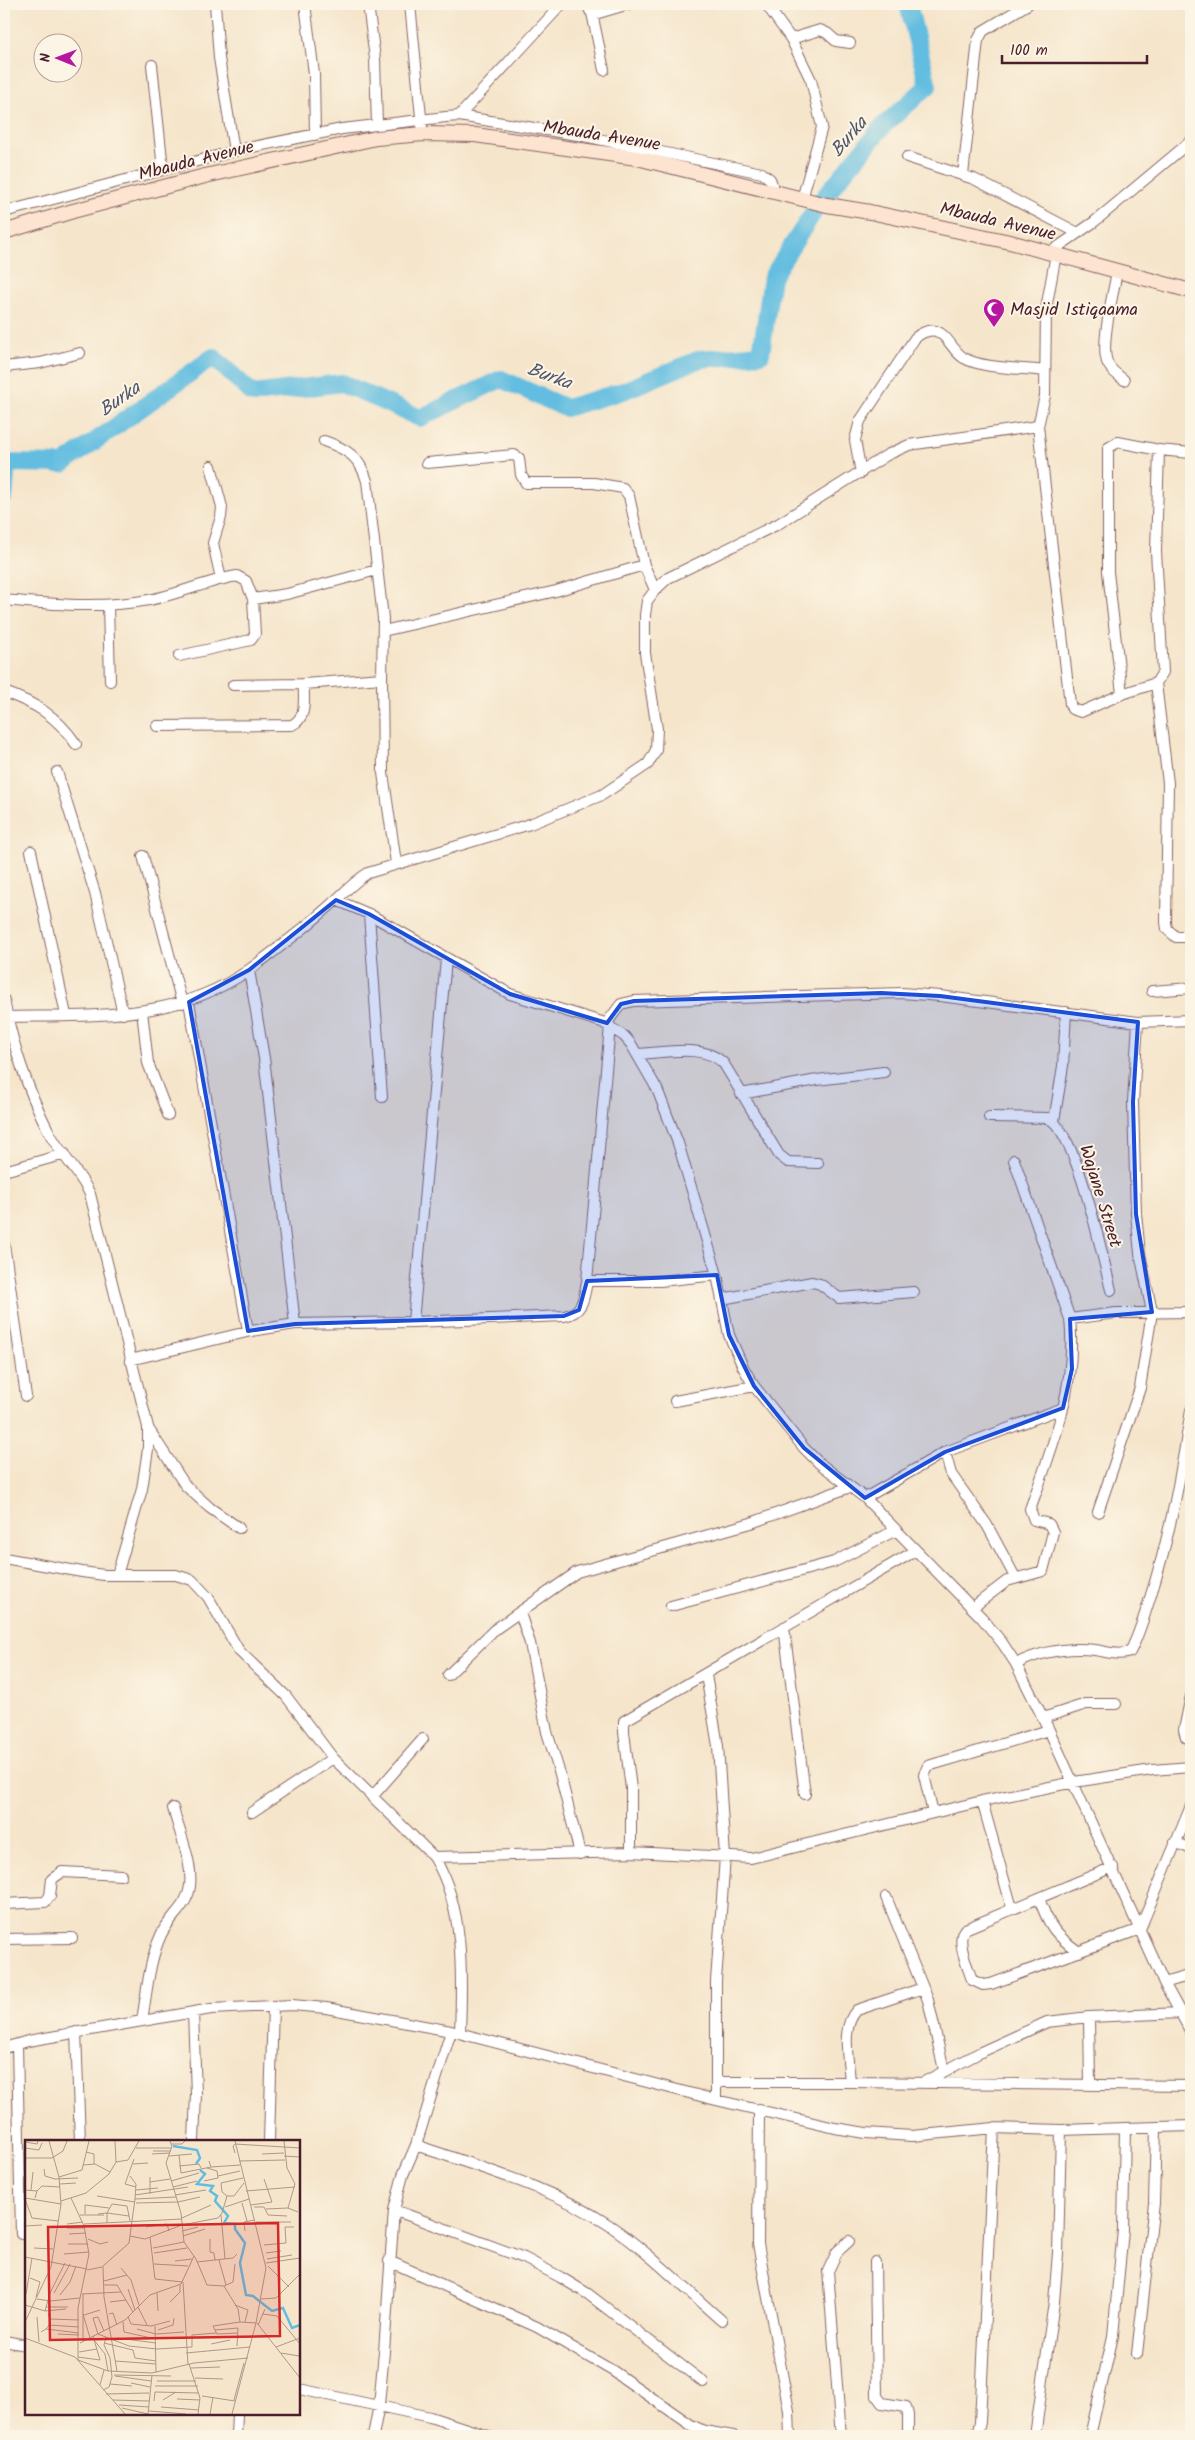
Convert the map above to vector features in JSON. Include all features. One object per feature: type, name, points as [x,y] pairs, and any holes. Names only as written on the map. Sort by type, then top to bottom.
[{"type":"street","points":[[215,4],[219,58],[234,151]]},
{"type":"street","points":[[305,4],[314,74],[315,135]]},
{"type":"street","points":[[368,4],[375,59],[377,125]]},
{"type":"street","points":[[410,4],[422,127]]},
{"type":"street","points":[[459,116],[562,4]]},
{"type":"street","points":[[590,8],[598,14],[629,4]]},
{"type":"street","points":[[766,4],[791,39],[811,80],[822,127],[802,199]]},
{"type":"street","points":[[963,175],[978,40],[983,30],[1028,4]]},
{"type":"street","points":[[590,8],[604,70]]},
{"type":"street","points":[[791,39],[820,30],[828,32],[836,41],[850,43]]},
{"type":"street","points":[[152,64],[163,169]]},
{"type":"street","points":[[4,212],[234,151],[377,125],[422,127],[459,116],[626,144],[762,173],[770,179],[775,192]]},
{"type":"street","name":"Mbauda Avenue","points":[[4,232],[82,209],[297,154],[422,127],[637,158],[802,199],[982,236],[1191,290]]},
{"type":"street","points":[[1159,450],[1156,551],[1164,667],[1162,677],[1156,683],[1122,694],[1081,712],[1076,711],[1070,704],[1038,426],[1042,412],[1046,310],[1053,253],[1191,141]]},
{"type":"street","points":[[907,157],[963,175],[1030,207],[1078,233]]},
{"type":"street","points":[[1117,271],[1107,328],[1105,354],[1107,363],[1124,380]]},
{"type":"street","points":[[861,473],[855,440],[860,421],[915,338],[921,334],[930,330],[940,332],[954,351],[970,361],[1045,371]]},
{"type":"street","points":[[4,367],[40,363],[80,353]]},
{"type":"street","points":[[5,1017],[123,1014],[185,1002],[221,987],[249,970],[336,900],[351,884],[368,873],[530,824],[602,795],[648,764],[656,750],[657,729],[645,653],[645,615],[647,601],[655,590],[668,578],[778,524],[887,455],[909,445],[1022,430],[1038,426]]},
{"type":"street","points":[[324,441],[345,449],[353,455],[364,471],[383,630],[383,773],[396,863]]},
{"type":"street","points":[[1122,694],[1108,572],[1107,452],[1111,445],[1118,442],[1159,450],[1191,453]]},
{"type":"street","points":[[427,463],[514,454],[520,458],[521,475],[526,483],[594,483],[623,488],[629,496],[644,565],[655,590]]},
{"type":"street","points":[[211,466],[222,506],[221,517],[212,543],[221,579]]},
{"type":"street","points":[[383,630],[556,591],[644,565]]},
{"type":"street","points":[[253,599],[287,594],[377,570]]},
{"type":"street","points":[[4,600],[79,606],[108,605],[151,599],[221,579],[237,576],[242,578],[253,599],[255,634],[251,640],[179,656]]},
{"type":"street","points":[[108,605],[110,681]]},
{"type":"street","points":[[233,685],[304,684],[382,678]]},
{"type":"street","points":[[1156,683],[1168,783],[1166,922],[1167,928],[1176,937],[1191,937]]},
{"type":"street","points":[[157,726],[292,725],[303,714],[304,684]]},
{"type":"street","points":[[4,692],[24,699],[49,713],[65,728],[76,744]]},
{"type":"street","points":[[57,772],[96,893],[123,1014]]},
{"type":"street","points":[[31,852],[66,1015]]},
{"type":"street","points":[[143,856],[185,1002],[248,1331]]},
{"type":"street","points":[[336,900],[369,914],[510,994],[608,1025],[624,1036],[638,1054],[657,1089],[678,1143],[717,1275],[731,1342],[754,1386],[804,1448],[865,1498],[993,1630],[1016,1664],[1049,1730],[1113,1867],[1164,1983],[1191,2032]]},
{"type":"street","points":[[369,914],[382,1097]]},
{"type":"street","points":[[413,1322],[446,959]]},
{"type":"street","points":[[249,970],[264,1058],[295,1324]]},
{"type":"street","points":[[1152,991],[1191,988]]},
{"type":"street","points":[[130,1360],[248,1331],[295,1324],[413,1322],[570,1315],[579,1310],[587,1281],[608,1025],[621,1004],[634,1000],[871,993],[933,995],[1138,1022],[1191,1020]]},
{"type":"street","points":[[4,1000],[5,1017],[26,1077],[48,1131],[85,1183],[95,1208],[130,1360],[145,1408],[148,1427],[148,1456],[142,1489],[117,1575]]},
{"type":"street","points":[[142,1011],[148,1063],[168,1115]]},
{"type":"street","points":[[988,1117],[1041,1118],[1054,1121],[1063,1066],[1066,1012]]},
{"type":"street","points":[[1098,1512],[1140,1388],[1152,1312],[1140,1253],[1136,1214],[1133,1102],[1138,1022]]},
{"type":"street","points":[[638,1054],[697,1052],[712,1054],[724,1064],[741,1094],[784,1159],[794,1163],[818,1163]]},
{"type":"street","points":[[741,1094],[817,1080],[884,1072]]},
{"type":"street","name":"Wajane Street","points":[[1054,1121],[1071,1148],[1080,1173],[1111,1290]]},
{"type":"street","points":[[4,1171],[65,1154]]},
{"type":"street","points":[[972,1608],[996,1588],[1015,1577],[1039,1574],[1045,1564],[1052,1529],[1049,1524],[1034,1520],[1030,1509],[1047,1463],[1072,1369],[1070,1319],[1014,1160]]},
{"type":"street","points":[[4,1244],[26,1396]]},
{"type":"street","points":[[587,1281],[660,1281],[717,1275]]},
{"type":"street","points":[[722,1300],[812,1282],[820,1284],[838,1298],[914,1292]]},
{"type":"street","points":[[1070,1319],[1116,1313],[1191,1312]]},
{"type":"street","points":[[675,1401],[754,1386]]},
{"type":"street","points":[[865,1498],[945,1452],[1063,1408]]},
{"type":"street","points":[[1016,1664],[1031,1656],[1056,1650],[1083,1649],[1119,1654],[1130,1652],[1138,1636],[1162,1562],[1178,1492],[1191,1410]]},
{"type":"street","points":[[148,1427],[186,1485],[210,1508],[239,1528]]},
{"type":"street","points":[[945,1452],[951,1474],[987,1525],[1015,1577]]},
{"type":"street","points":[[448,1675],[494,1630],[576,1572],[751,1523],[801,1507],[850,1487]]},
{"type":"street","points":[[671,1606],[834,1562],[896,1530]]},
{"type":"street","points":[[631,1852],[631,1789],[624,1721],[706,1675],[915,1551]]},
{"type":"street","points":[[4,1558],[82,1572],[117,1575],[176,1574],[192,1580],[208,1597],[239,1651],[286,1696],[333,1758],[434,1857],[447,1880],[457,1932],[460,1974],[456,2032],[416,2145],[403,2175],[394,2210],[379,2405],[373,2436]]},
{"type":"street","points":[[520,1613],[532,1652],[547,1732],[562,1780],[580,1854]]},
{"type":"street","points":[[784,1627],[805,1794]]},
{"type":"street","points":[[706,1675],[718,1746],[724,1857],[717,1950],[716,2100]]},
{"type":"street","points":[[1191,1696],[1184,1730],[1186,1737],[1191,1740]]},
{"type":"street","points":[[1043,1718],[1086,1704],[1116,1704]]},
{"type":"street","points":[[933,1813],[924,1775],[928,1766],[1049,1730]]},
{"type":"street","points":[[372,1797],[423,1739]]},
{"type":"street","points":[[252,1812],[333,1758]]},
{"type":"street","points":[[434,1857],[631,1852],[724,1857],[761,1856],[982,1801],[1074,1782],[1152,1770],[1191,1768]]},
{"type":"street","points":[[982,1801],[1012,1908]]},
{"type":"street","points":[[1113,1867],[970,1926],[962,1932],[962,1943],[972,1980],[977,1984],[991,1984],[1140,1929],[1191,1806]]},
{"type":"street","points":[[142,2020],[156,1948],[166,1925],[185,1902],[190,1886],[188,1862],[173,1808]]},
{"type":"street","points":[[1175,1842],[1191,1849]]},
{"type":"street","points":[[4,1904],[45,1902],[50,1896],[52,1879],[62,1872],[121,1875]]},
{"type":"street","points":[[886,1897],[924,1988],[944,2070]]},
{"type":"street","points":[[1039,1898],[1049,1924],[1064,1942],[1079,1952]]},
{"type":"street","points":[[4,1939],[72,1938]]},
{"type":"street","points":[[1164,1983],[1191,1974]]},
{"type":"street","points":[[850,2082],[847,2033],[851,2016],[857,2010],[924,1988]]},
{"type":"street","points":[[269,2140],[273,2006]]},
{"type":"street","points":[[4,2048],[76,2032],[193,2012],[273,2006],[334,2009],[456,2032],[716,2100],[836,2128],[866,2133],[912,2136],[994,2128],[1061,2130],[1191,2126]]},
{"type":"street","points":[[193,2012],[196,2094],[194,2140]]},
{"type":"street","points":[[923,2082],[944,2070],[1047,2022],[1089,2016],[1181,2013]]},
{"type":"street","points":[[1089,2016],[1090,2085]]},
{"type":"street","points":[[76,2032],[80,2140]]},
{"type":"street","points":[[18,2045],[21,2234]]},
{"type":"street","points":[[716,2082],[923,2082],[1191,2086]]},
{"type":"street","points":[[759,2109],[756,2181],[758,2244],[789,2411],[790,2436]]},
{"type":"street","points":[[977,2436],[980,2422],[994,2128]]},
{"type":"street","points":[[1137,2354],[1154,2203],[1156,2128]]},
{"type":"street","points":[[1090,2436],[1113,2336],[1123,2230],[1125,2129]]},
{"type":"street","points":[[1035,2436],[1057,2263],[1061,2130]]},
{"type":"street","points":[[416,2145],[524,2184],[584,2210],[610,2225],[722,2321]]},
{"type":"street","points":[[394,2210],[524,2258],[560,2277],[588,2294],[703,2382]]},
{"type":"street","points":[[841,2436],[828,2271],[837,2252],[849,2241]]},
{"type":"street","points":[[389,2261],[536,2327],[613,2371],[691,2425],[704,2431],[733,2436]]},
{"type":"street","points":[[875,2262],[877,2396],[882,2403],[906,2407],[908,2436]]},
{"type":"street","points":[[4,2341],[25,2345]]},
{"type":"street","points":[[300,2389],[430,2416],[488,2436]]},
{"type":"street","points":[[236,2436],[237,2415]]},
{"type":"highlighted area","points":[[336,900],[369,914],[510,994],[607,1023],[621,1004],[634,1001],[881,993],[940,996],[1138,1022],[1133,1102],[1136,1214],[1152,1312],[1070,1319],[1072,1369],[1063,1408],[945,1452],[865,1498],[804,1448],[754,1386],[729,1335],[717,1275],[587,1281],[579,1310],[564,1316],[295,1324],[248,1331],[189,1002],[249,970]]},
{"type":"waterway","name":"Burka","points":[[4,497],[7,463],[63,464],[213,357],[253,394],[342,383],[420,418],[501,379],[566,408],[623,391],[700,359],[761,354],[772,277],[820,202],[884,125],[928,86],[908,4]]},
{"type":"place","name":"Masjid Istiqaama","points":[[994,328]]}]
